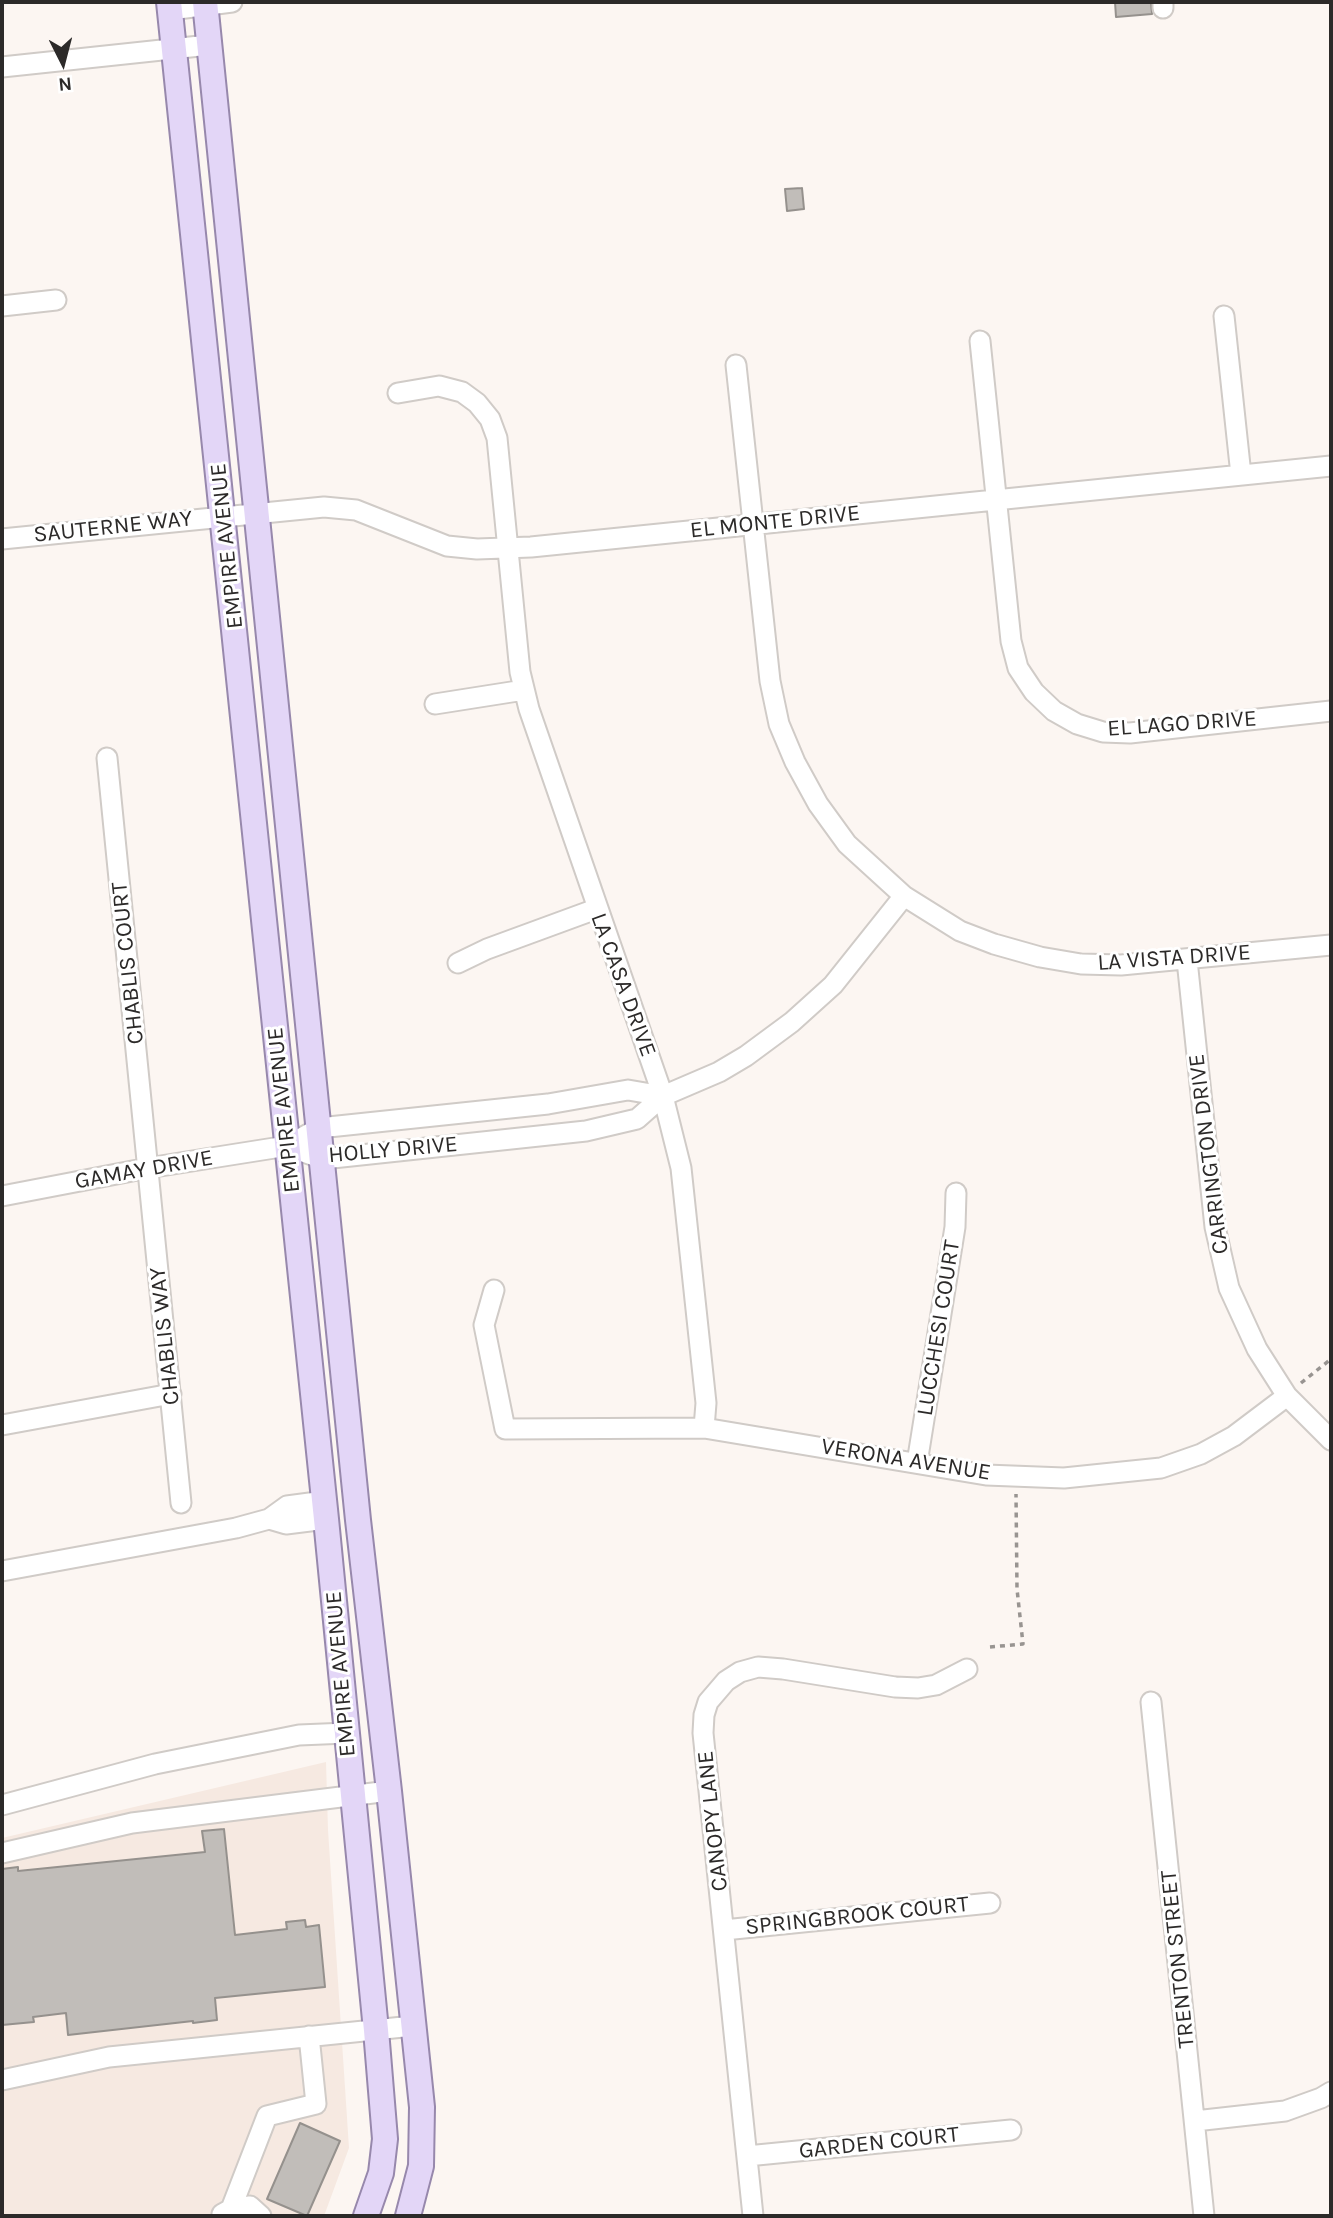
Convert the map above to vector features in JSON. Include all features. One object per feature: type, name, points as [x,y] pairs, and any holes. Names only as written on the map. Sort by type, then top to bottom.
[{"type":"main road","name":"EMPIRE AVENUE","points":[[205,4],[422,2107],[421,2166],[408,2216]]},
{"type":"main road","name":"EMPIRE AVENUE","points":[[170,6],[326,1510],[376,2030],[385,2139],[381,2173],[366,2216]]},
{"type":"main road","points":[[326,1510],[340,1508],[345,1513],[354,1583],[370,1623]]},
{"type":"street","points":[[170,6],[232,2]]},
{"type":"street","points":[[2,67],[209,46]]},
{"type":"street","points":[[2,306],[56,300]]},
{"type":"street","points":[[1224,316],[1241,475]]},
{"type":"street","name":"EL LAGO DRIVE","points":[[980,341],[1011,640],[1018,668],[1034,692],[1054,711],[1077,724],[1103,732],[1130,733],[1331,711]]},
{"type":"street","name":"LA VISTA DRIVE","points":[[736,365],[770,681],[779,723],[795,762],[812,793],[846,844],[904,896],[960,931],[993,944],[1040,957],[1081,964],[1121,965],[1331,944]]},
{"type":"street","name":"LA CASA DRIVE","points":[[398,393],[439,386],[462,392],[477,402],[490,419],[497,438],[524,690],[549,772],[663,1096],[681,1167],[706,1403],[704,1428]]},
{"type":"street","name":"EL MONTE DRIVE","points":[[224,516],[324,507],[356,510],[447,546],[509,548],[1331,466]]},
{"type":"street","name":"SAUTERNE WAY","points":[[2,539],[224,516]]},
{"type":"street","points":[[435,704],[524,690]]},
{"type":"street","name":"CHABLIS COURT","points":[[107,758],[148,1168]]},
{"type":"street","name":"HOLLY DRIVE","points":[[288,1146],[323,1159],[586,1131],[638,1119],[663,1096],[719,1072],[792,1022],[833,985],[904,896]]},
{"type":"street","points":[[458,963],[487,949],[596,909]]},
{"type":"street","name":"CARRINGTON DRIVE","points":[[1186,960],[1215,1227],[1222,1261],[1243,1321],[1287,1396],[1331,1440]]},
{"type":"street","name":"HOLLY DRIVE","points":[[288,1146],[319,1128],[548,1104],[628,1090],[663,1096]]},
{"type":"street","name":"GAMAY DRIVE","points":[[2,1196],[148,1168],[288,1146]]},
{"type":"street","name":"CHABLIS WAY","points":[[148,1168],[181,1503]]},
{"type":"street","name":"LUCCHESI COURT","points":[[917,1463],[956,1227],[956,1193]]},
{"type":"street","name":"VERONA AVENUE","points":[[494,1290],[484,1325],[505,1429],[704,1428],[986,1475],[1064,1478],[1161,1468],[1202,1454],[1234,1436],[1287,1396]]},
{"type":"street","points":[[2,1425],[171,1394]]},
{"type":"street","points":[[2,1571],[236,1528],[269,1519],[287,1506],[326,1510]]},
{"type":"street","name":"CANOPY LANE","points":[[753,2216],[703,1733],[708,1702],[715,1691],[733,1676],[758,1667],[918,1688],[936,1685],[967,1669]]},
{"type":"street","name":"TRENTON STREET","points":[[1151,1702],[1204,2216]]},
{"type":"street","points":[[2,1805],[156,1764],[299,1735],[347,1732]]},
{"type":"street","points":[[2,1853],[132,1823],[389,1791]]},
{"type":"street","name":"SPRINGBROOK COURT","points":[[724,1930],[990,1903]]},
{"type":"street","points":[[2,2080],[108,2057],[413,2026]]},
{"type":"street","points":[[227,2214],[267,2116],[316,2104],[309,2036]]},
{"type":"street","points":[[1195,2121],[1285,2111],[1331,2092]]},
{"type":"street","name":"GARDEN COURT","points":[[747,2156],[1011,2130]]},
{"type":"street","points":[[227,2214],[250,2206],[261,2216]]},
{"type":"path","points":[[1287,1396],[1331,1359]]},
{"type":"path","points":[[990,1647],[1023,1644],[1017,1589],[1016,1494]]},
{"type":"shaded area","points":[[326,1762],[349,2148],[324,2216],[2,2216],[2,1838]]},
{"type":"building","points":[[1115,2],[1151,2],[1152,14],[1116,17]]},
{"type":"building","points":[[802,188],[804,209],[787,211],[785,189]]},
{"type":"building","points":[[224,1829],[235,1935],[287,1929],[286,1922],[305,1920],[306,1927],[319,1925],[325,1987],[215,1998],[217,2020],[193,2023],[68,2035],[66,2013],[33,2017],[34,2022],[2,2025],[2,1869],[18,1867],[18,1871],[205,1852],[202,1831]]},
{"type":"building","points":[[300,2123],[340,2141],[307,2216],[267,2199]]}]
